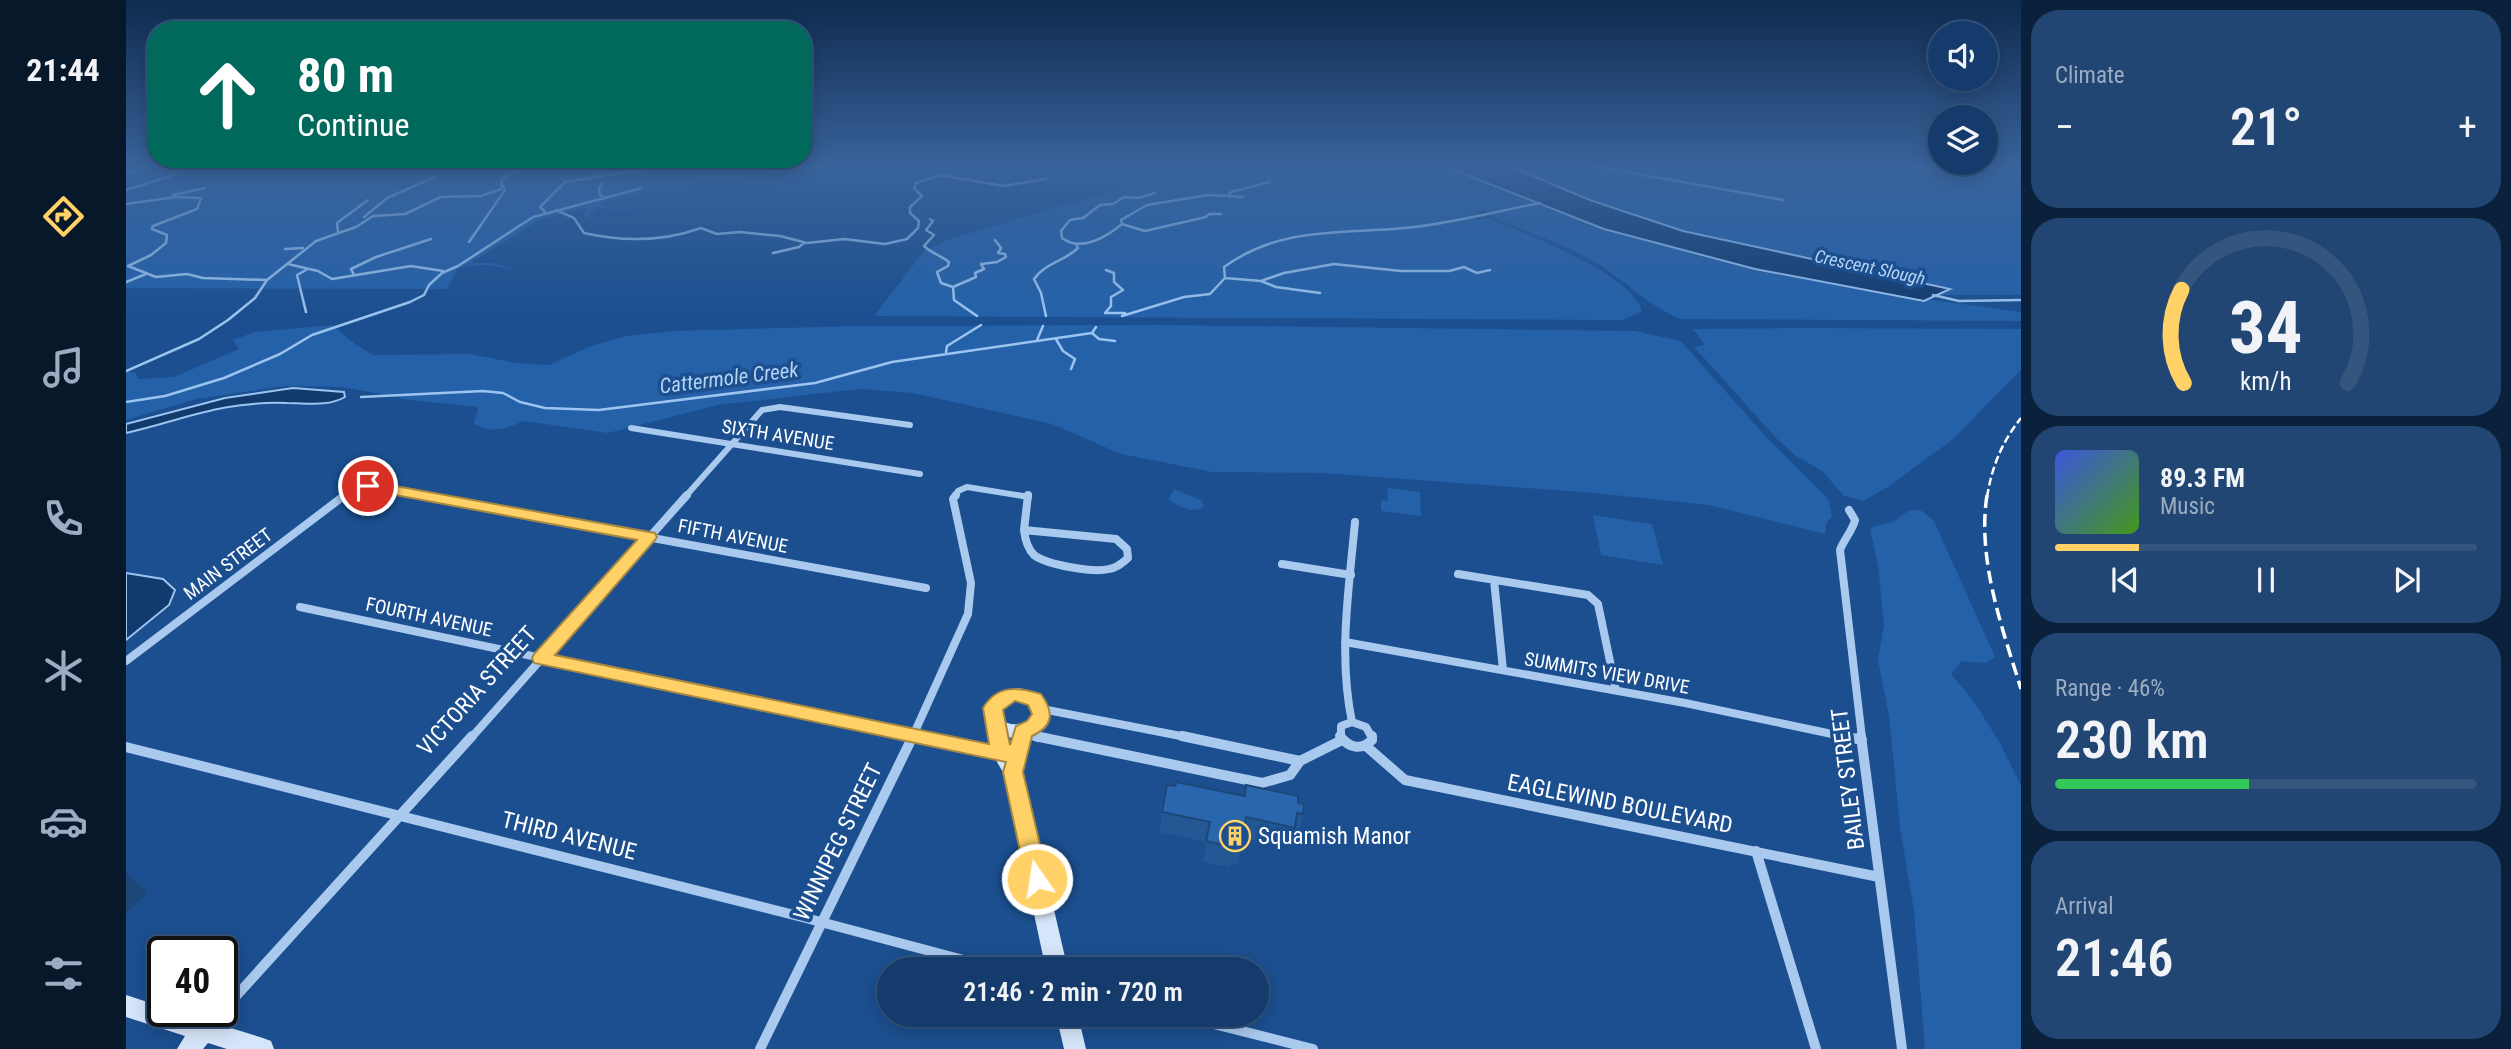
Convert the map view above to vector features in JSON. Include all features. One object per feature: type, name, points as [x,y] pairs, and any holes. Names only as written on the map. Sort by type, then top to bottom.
[{"type":"street","name":"VICTORIA STREET","points":[[188,1049],[762,410],[771,407],[910,425]]},
{"type":"street","name":"SIXTH AVENUE","points":[[631,428],[920,474]]},
{"type":"street","points":[[355,480],[369,480],[368,486],[349,492],[344,488],[355,480]]},
{"type":"street","name":"FIFTH AVENUE","points":[[368,486],[926,589]]},
{"type":"street","name":"WINNIPEG STREET","points":[[760,1049],[913,735],[958,637],[971,600],[970,575],[953,499],[958,491],[967,487],[1029,495],[1024,530]]},
{"type":"street","name":"MAIN STREET","points":[[126,660],[349,492]]},
{"type":"street","name":"BAILEY STREET","points":[[1849,510],[1855,520],[1854,526],[1844,537],[1840,550],[1878,877],[1902,1049]]},
{"type":"street","points":[[1352,722],[1346,700],[1345,642],[1355,522]]},
{"type":"street","points":[[1024,530],[1116,539],[1127,548],[1128,558],[1119,567],[1106,571],[1040,558],[1033,555],[1029,549],[1024,530]]},
{"type":"street","points":[[1282,564],[1351,575]]},
{"type":"street","points":[[1458,574],[1584,594],[1594,600],[1598,604],[1616,690]]},
{"type":"street","points":[[1494,580],[1503,670]]},
{"type":"street","name":"FOURTH AVENUE","points":[[300,607],[1002,755]]},
{"type":"street","name":"SUMMITS VIEW DRIVE","points":[[1345,642],[1616,690],[1862,740]]},
{"type":"street","points":[[1054,957],[1013,772],[1002,755],[993,719],[993,708],[1007,696],[1029,696],[1042,709],[1257,750],[1300,761],[1342,740]]},
{"type":"street","points":[[1013,772],[1025,731],[1039,722],[1042,709]]},
{"type":"street","points":[[1352,722],[1370,731],[1372,740],[1366,746],[1354,747],[1339,735],[1341,726],[1352,722]]},
{"type":"street","points":[[996,724],[1008,731],[1025,731],[1038,738],[1262,783],[1282,780],[1297,769],[1300,761]]},
{"type":"street","name":"EAGLEWIND BOULEVARD","points":[[1366,746],[1405,780],[1878,877]]},
{"type":"street","name":"THIRD AVENUE","points":[[126,747],[953,957]]},
{"type":"street","points":[[1756,851],[1816,1049]]},
{"type":"street","points":[[126,1006],[263,1049]]},
{"type":"street","points":[[1070,1027],[1075,1049]]},
{"type":"street","points":[[1226,1027],[1314,1049]]},
{"type":"shaded area","points":[[126,215],[557,215],[539,220],[470,263],[491,263],[523,271],[473,265],[457,269],[447,289],[126,288]]},
{"type":"shaded area","points":[[1031,215],[1469,215],[1478,220],[1486,218],[1524,233],[1597,268],[1634,296],[1642,311],[1623,320],[874,316],[924,251],[947,240]]},
{"type":"shaded area","name":"Crescent Slough","points":[[1568,215],[1635,215],[1683,231],[1950,289],[1924,301],[1755,269],[1604,229]]},
{"type":"shaded area","points":[[2021,215],[2021,295],[1896,295],[2021,312],[2021,321],[1680,319],[1657,307],[1595,262],[1491,216]]},
{"type":"shaded area","points":[[332,325],[373,355],[469,354],[516,363],[549,365],[591,346],[627,336],[673,331],[857,326],[1163,325],[1635,331],[1681,341],[1768,439],[1829,500],[1832,517],[1826,523],[1825,534],[1709,505],[1594,493],[1322,473],[1212,472],[1121,454],[1052,424],[913,393],[859,389],[718,405],[608,433],[524,421],[506,428],[488,430],[474,424],[478,407],[410,400],[343,387],[284,386],[196,399],[126,420],[126,371],[136,373],[138,379],[174,377],[239,349],[233,340],[255,332]]},
{"type":"shaded area","points":[[1693,329],[2021,329],[2021,370],[1951,441],[1886,488],[1863,501],[1844,496],[1822,471],[1796,456],[1777,439],[1694,347],[1705,345]]},
{"type":"shaded area","points":[[293,388],[344,392],[345,397],[324,403],[264,403],[223,408],[126,433],[126,424],[225,398]]},
{"type":"shaded area","points":[[1387,488],[1420,492],[1421,516],[1381,511],[1381,500],[1388,501]]},
{"type":"shaded area","points":[[1174,489],[1201,500],[1204,506],[1191,510],[1168,500]]},
{"type":"shaded area","points":[[1912,510],[1922,511],[1934,521],[1995,657],[1985,663],[1962,661],[1951,674],[1975,703],[2001,745],[2021,785],[2021,1049],[1925,1049],[1914,911],[1900,827],[1889,716],[1878,660],[1884,625],[1878,565],[1870,529],[1892,522]]},
{"type":"shaded area","points":[[1593,515],[1652,524],[1663,565],[1601,555]]},
{"type":"shaded area","points":[[126,573],[163,579],[175,590],[169,605],[126,640]]},
{"type":"building","points":[[1176,782],[1245,796],[1246,785],[1298,796],[1298,803],[1304,804],[1303,814],[1297,813],[1295,828],[1246,817],[1242,845],[1234,843],[1233,847],[1206,841],[1210,822],[1162,812],[1167,785],[1175,786]]},
{"type":"waterway","points":[[182,215],[153,226],[152,229],[167,235],[166,243],[151,255],[128,266],[156,277],[187,274],[203,278],[267,280]]},
{"type":"waterway","points":[[338,232],[337,223],[348,215]]},
{"type":"waterway","points":[[267,280],[316,241],[356,227],[373,216],[390,215]]},
{"type":"waterway","points":[[469,242],[488,215]]},
{"type":"waterway","points":[[126,402],[165,396],[224,378],[280,354],[312,335],[410,302],[424,295],[429,285],[442,273],[458,266],[533,217],[541,215]]},
{"type":"waterway","points":[[567,215],[574,218],[584,233],[614,238],[657,238],[701,228],[717,234],[740,232],[780,236],[807,243],[844,239],[885,244],[907,239],[918,228],[919,221],[912,215]]},
{"type":"waterway","points":[[1087,215],[1070,220],[1061,231],[1062,238],[1077,244],[1085,243],[1101,238],[1122,224]]},
{"type":"waterway","points":[[1122,224],[1121,220],[1130,215]]},
{"type":"waterway","points":[[1122,224],[1145,231],[1208,215]]},
{"type":"waterway","name":"Cattermole Creek","points":[[1225,278],[1224,267],[1247,253],[1292,238],[1430,225],[1481,215]]},
{"type":"waterway","points":[[930,219],[933,221],[926,230],[934,235],[924,246],[949,262],[948,266],[937,272],[941,283],[953,287]]},
{"type":"waterway","points":[[354,275],[351,269],[376,257],[431,239]]},
{"type":"waterway","points":[[953,287],[976,277],[975,273],[984,269],[981,264],[997,262],[1006,257],[1005,254],[998,253],[1001,248],[995,240]]},
{"type":"waterway","points":[[773,253],[799,247],[804,243]]},
{"type":"waterway","points":[[1046,316],[1041,293],[1034,279],[1044,269],[1078,248],[1076,244]]},
{"type":"waterway","points":[[285,249],[303,248]]},
{"type":"waterway","points":[[288,264],[318,271],[332,279],[411,266],[443,271]]},
{"type":"waterway","points":[[1261,281],[1284,273],[1334,264],[1401,271],[1449,271],[1464,267],[1477,273],[1490,270]]},
{"type":"waterway","points":[[306,270],[297,275],[306,312]]},
{"type":"waterway","points":[[1106,270],[1114,273],[1114,282],[1123,290],[1111,297],[1111,306],[1105,313],[1125,313]]},
{"type":"waterway","points":[[126,282],[146,274]]},
{"type":"waterway","name":"Cattermole Creek","points":[[1122,316],[1184,297],[1210,294],[1225,278]]},
{"type":"waterway","points":[[1225,278],[1261,281]]},
{"type":"waterway","points":[[126,371],[199,339],[255,298],[267,280]]},
{"type":"waterway","points":[[1261,281],[1276,287],[1320,293]]},
{"type":"waterway","points":[[953,287],[954,300],[977,316]]},
{"type":"waterway","name":"Crescent Slough","points":[[1933,295],[1959,301],[2021,300]]},
{"type":"waterway","points":[[946,352],[947,346],[981,325]]},
{"type":"waterway","points":[[1037,340],[1043,326]]},
{"type":"waterway","name":"Cattermole Creek","points":[[1092,333],[1096,327]]},
{"type":"waterway","name":"Cattermole Creek","points":[[361,397],[483,391],[503,393],[520,402],[545,408],[599,410],[815,383],[892,362],[1092,333]]},
{"type":"waterway","points":[[1092,333],[1099,339],[1115,341]]},
{"type":"waterway","points":[[1056,339],[1063,351],[1075,359],[1071,369]]},
{"type":"railway","points":[[1987,497],[1999,455],[2021,418]]},
{"type":"railway","points":[[1987,495],[1985,544],[1988,569],[1999,618],[2021,689]]},
{"type":"place","name":"Squamish Manor","points":[[1235,836]]},
{"type":"route","points":[[368,486],[649,537],[541,658],[1002,755],[992,714],[993,708],[1001,699],[1015,694],[1035,699],[1042,709],[1041,716],[1034,727],[1023,731],[1013,772],[1037,879]]}]
